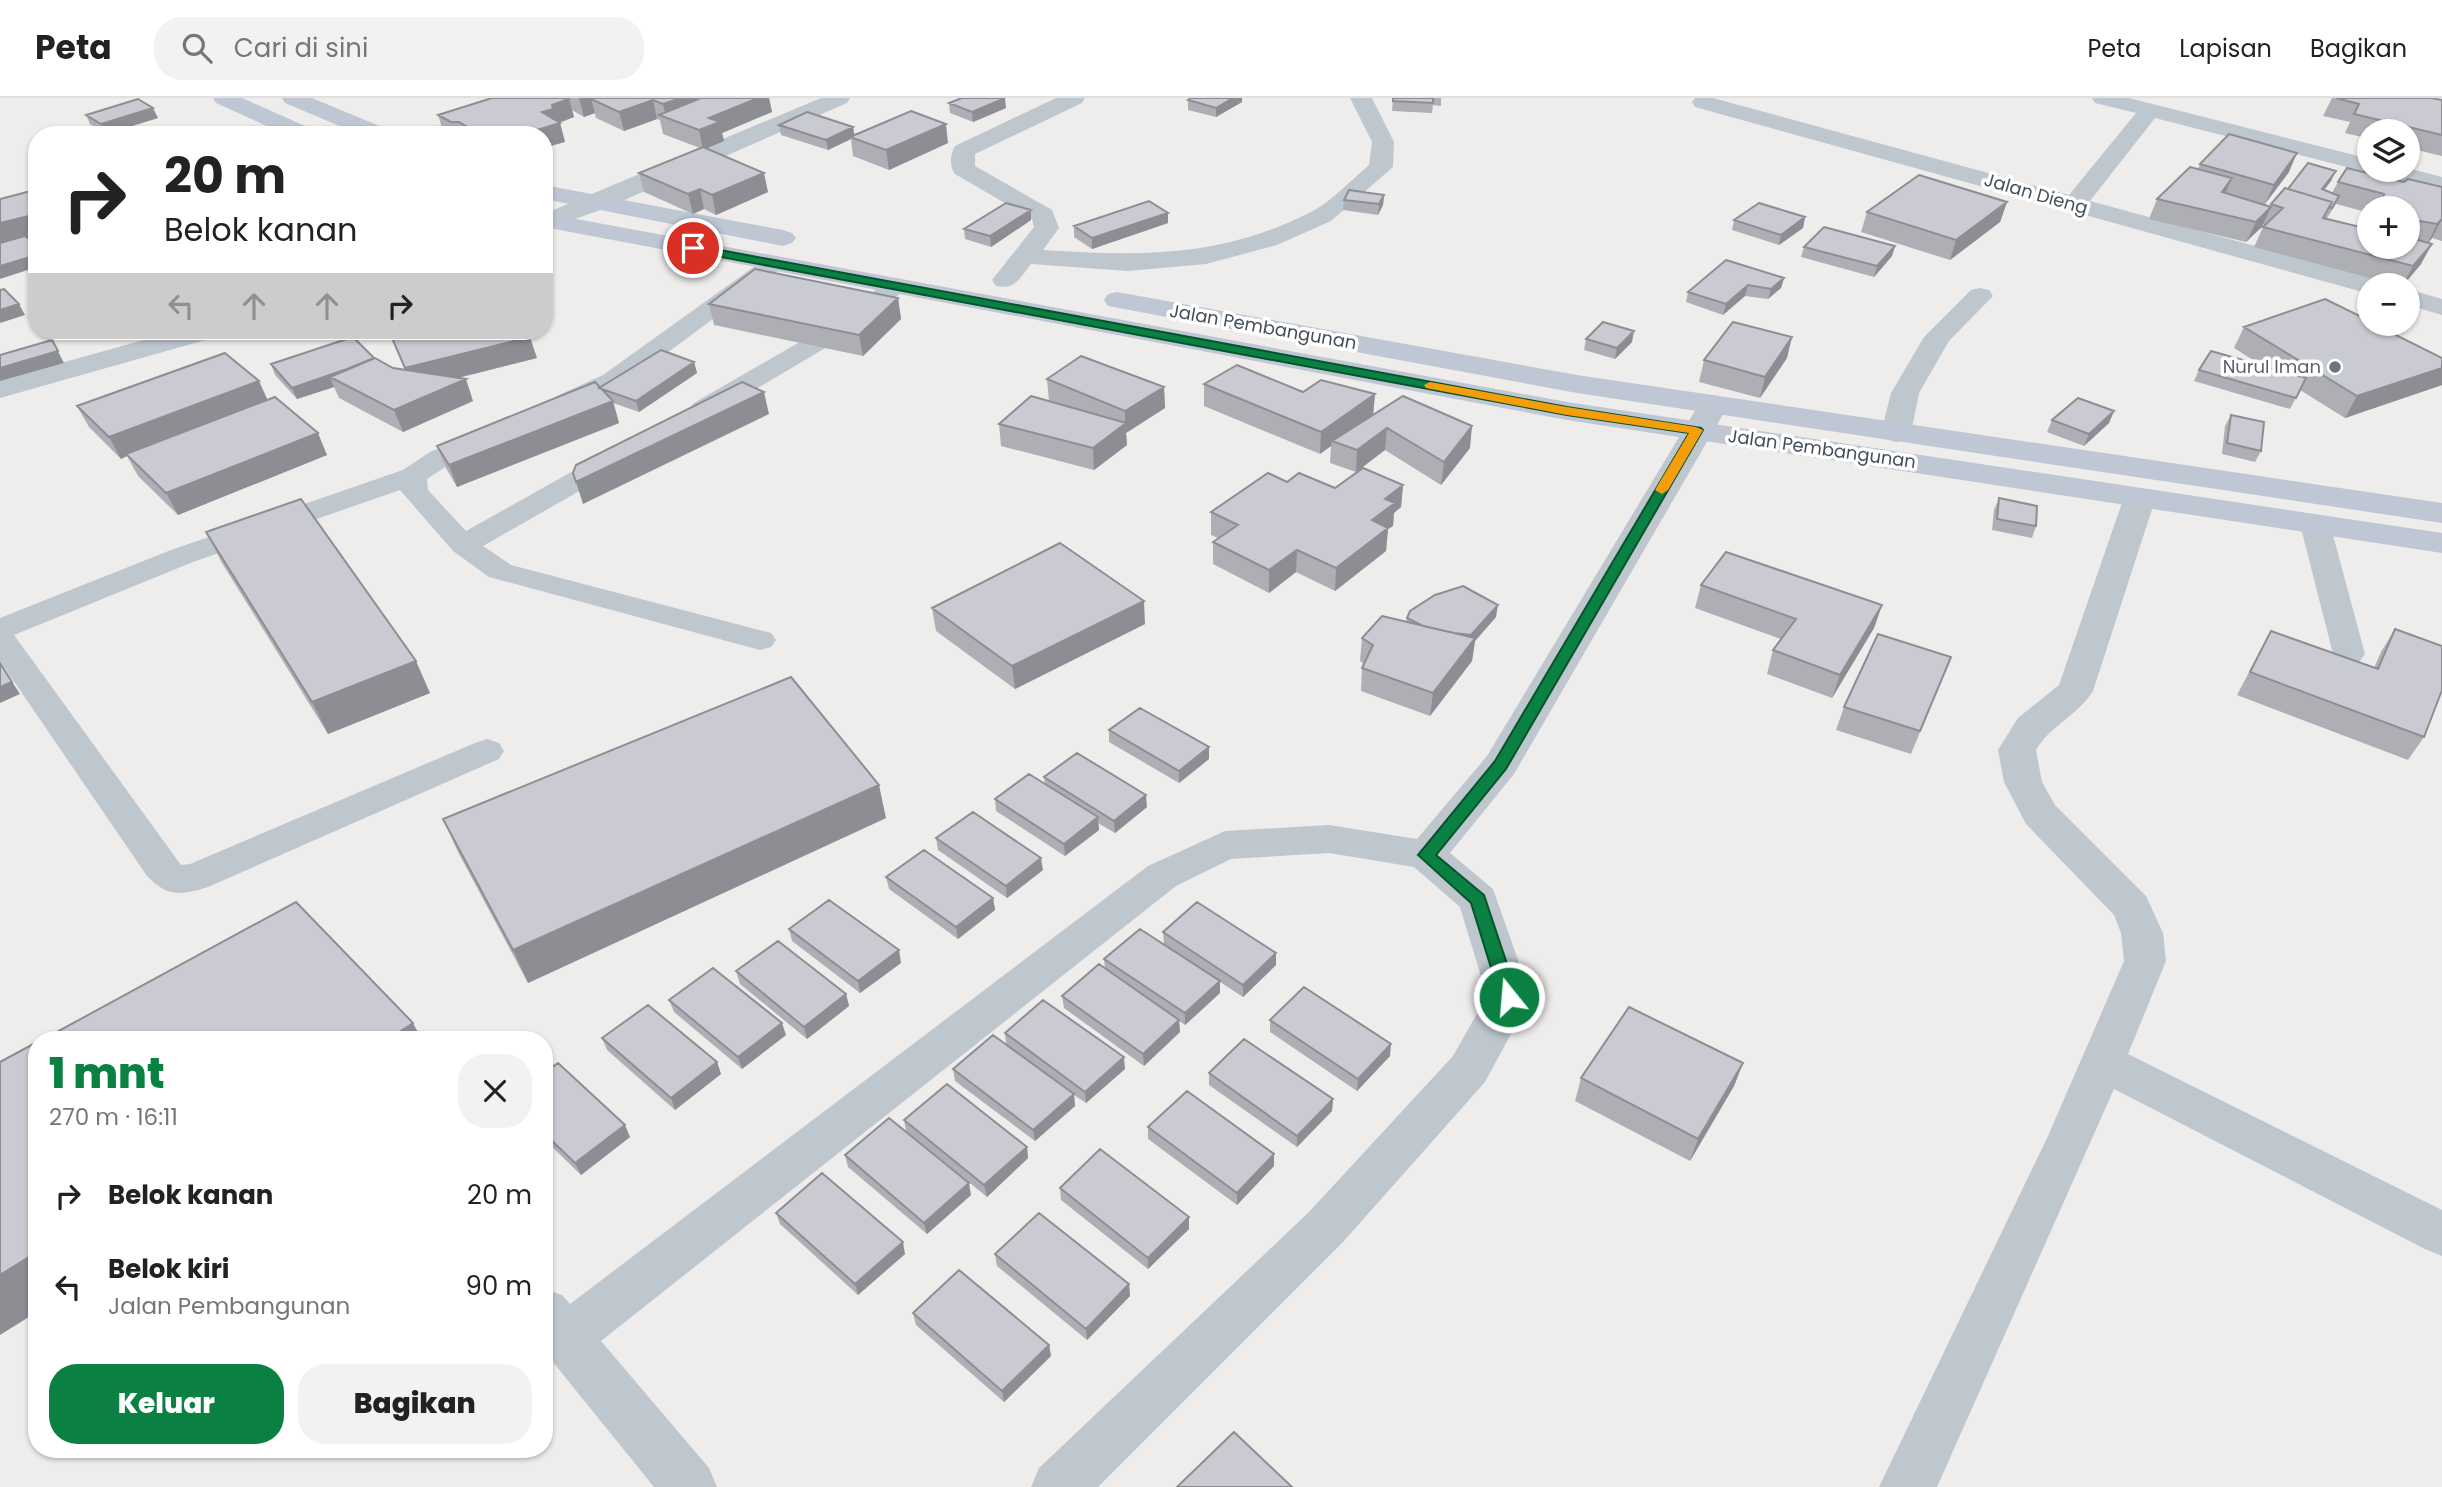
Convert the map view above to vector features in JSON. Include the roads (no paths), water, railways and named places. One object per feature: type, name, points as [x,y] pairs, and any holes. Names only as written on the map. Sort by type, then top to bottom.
[{"type":"main road","points":[[223,98],[286,126]]},
{"type":"main road","points":[[293,98],[360,126]]},
{"type":"main road","name":"Jalan Pembangunan","points":[[553,194],[1005,280],[1577,384],[1705,417],[2140,497],[2442,543]]},
{"type":"main road","name":"Jalan Pembangunan","points":[[553,222],[1567,411],[1705,417],[1896,433],[2442,513]]},
{"type":"street","points":[[553,219],[597,203],[839,98]]},
{"type":"street","points":[[1005,280],[1047,228],[1043,215],[963,169],[963,151],[1074,98]]},
{"type":"street","points":[[1024,256],[1107,264],[1206,256],[1268,240],[1322,216],[1381,167],[1382,142],[1361,98]]},
{"type":"street","points":[[2103,98],[2357,163]]},
{"type":"street","name":"Jalan Dieng","points":[[1703,102],[2357,282]]},
{"type":"street","points":[[2074,205],[2150,110]]},
{"type":"street","points":[[2420,178],[2442,184]]},
{"type":"street","points":[[1896,433],[1905,393],[1938,337],[1980,296]]},
{"type":"street","points":[[2420,301],[2442,307]]},
{"type":"street","points":[[0,389],[174,340]]},
{"type":"street","points":[[1426,855],[1501,765],[1705,417]]},
{"type":"street","points":[[1907,1487],[1930,1444],[2145,961],[2141,933],[2131,907],[2040,814],[2023,782],[2017,750],[2031,727],[2075,691],[2140,497]]},
{"type":"street","points":[[689,1487],[555,1324],[1162,876],[1224,845],[1329,839],[1426,855],[1478,900],[1509,997],[1469,1069],[1326,1227],[1059,1487]]},
{"type":"street","points":[[2102,1062],[2442,1234]]},
{"type":"lane","points":[[0,629],[182,556],[413,476],[440,458],[612,381],[774,263]]},
{"type":"lane","points":[[683,421],[845,326],[895,286]]},
{"type":"lane","points":[[463,545],[637,447]]},
{"type":"lane","points":[[413,476],[414,492],[463,545],[500,570],[760,640]]},
{"type":"lane","points":[[2315,524],[2349,654]]},
{"type":"lane","points":[[0,638],[160,867],[173,880],[195,877],[487,751]]},
{"type":"place","name":"Nurul Iman","points":[[2335,367]]}]
